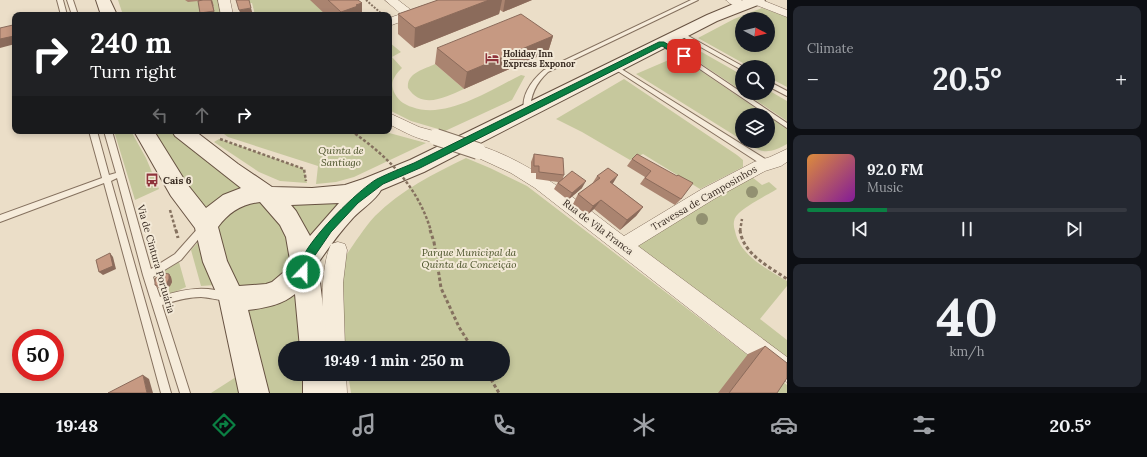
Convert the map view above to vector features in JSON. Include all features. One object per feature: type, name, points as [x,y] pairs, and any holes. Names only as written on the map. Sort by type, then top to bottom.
[{"type":"main road","points":[[89,0],[93,12]]},
{"type":"main road","points":[[103,0],[108,12]]},
{"type":"main road","points":[[206,225],[220,208],[230,201],[251,194],[309,196],[353,192],[380,182],[417,166],[527,112],[747,1]]},
{"type":"main road","points":[[146,134],[179,190],[206,225],[215,262],[232,299],[254,393]]},
{"type":"main road","points":[[186,134],[231,170],[266,195],[288,218],[298,236],[303,268],[307,282],[313,341]]},
{"type":"main road","points":[[232,299],[266,296],[281,290],[303,268],[328,230],[355,200],[380,182]]},
{"type":"main road","points":[[317,381],[318,393]]},
{"type":"street","points":[[224,0],[226,12]]},
{"type":"street","points":[[391,0],[409,15]]},
{"type":"street","points":[[392,21],[451,0]]},
{"type":"street","points":[[747,1],[787,14]]},
{"type":"street","name":"Rua de Vila Franca","points":[[392,120],[414,131],[478,150],[517,169],[540,184],[787,370]]},
{"type":"street","name":"Travessa de Camposinhos","points":[[623,246],[708,194],[787,155]]},
{"type":"street","points":[[334,341],[333,283],[338,250]]},
{"type":"street","points":[[335,381],[336,393]]},
{"type":"lane","points":[[60,0],[63,12]]},
{"type":"lane","points":[[70,0],[74,12]]},
{"type":"lane","points":[[527,112],[526,99],[539,77],[546,71],[695,0]]},
{"type":"lane","points":[[681,34],[735,64]]},
{"type":"lane","points":[[662,44],[684,56],[787,126]]},
{"type":"lane","points":[[615,67],[767,164]]},
{"type":"lane","points":[[775,87],[787,94]]},
{"type":"lane","points":[[94,134],[166,393]]},
{"type":"lane","name":"Via de Cintura Portuária","points":[[109,134],[148,275],[185,393]]},
{"type":"lane","points":[[0,219],[120,174]]},
{"type":"lane","points":[[148,275],[178,257],[206,225]]},
{"type":"lane","points":[[156,302],[171,297],[193,293],[217,293],[232,299]]},
{"type":"path","points":[[366,0],[380,12]]},
{"type":"path","points":[[356,134],[374,146],[390,161],[406,179],[418,198],[428,220],[434,242],[441,288],[459,327],[468,341]]},
{"type":"path","points":[[219,139],[304,169],[309,196]]},
{"type":"path","points":[[742,219],[738,227],[745,247],[757,258],[787,279]]},
{"type":"path","points":[[492,381],[499,393]]},
{"type":"green space","points":[[118,0],[218,0],[221,12],[122,12]]},
{"type":"green space","points":[[237,0],[311,0],[324,12],[254,12],[252,3],[239,5]]},
{"type":"green space","points":[[762,8],[773,12],[752,12]]},
{"type":"green space","points":[[775,13],[787,17],[787,87],[775,81],[775,60],[737,60],[698,38],[735,19],[735,52],[775,52]]},
{"type":"green space","points":[[392,44],[401,52],[392,57]]},
{"type":"green space","points":[[691,46],[735,71],[735,86],[682,51]]},
{"type":"green space","points":[[678,56],[735,94],[735,100],[744,100],[756,108],[735,108],[735,136],[636,74]]},
{"type":"green space","points":[[392,57],[402,68],[392,83]]},
{"type":"green space","points":[[435,64],[464,89],[434,100],[420,99],[414,95],[408,88],[410,79],[417,72]]},
{"type":"green space","points":[[521,75],[525,76],[512,100],[445,131],[411,121],[392,112],[392,86],[400,101],[405,104],[425,110],[439,110],[468,102]]},
{"type":"green space","points":[[624,79],[737,155],[743,160],[743,167],[700,189],[643,154],[630,160],[582,132],[556,119]]},
{"type":"green space","points":[[775,94],[787,101],[787,121],[775,113],[775,108],[768,108],[756,100],[775,100]]},
{"type":"green space","points":[[775,121],[787,129],[787,144],[774,150],[760,150],[755,148],[775,148]]},
{"type":"green space","points":[[115,134],[133,134],[146,158],[159,189],[135,200]]},
{"type":"green space","points":[[146,134],[186,134],[264,193],[354,191],[304,263],[313,341],[278,341],[278,381],[317,381],[318,393],[254,393],[215,262]]},
{"type":"green space","name":"Quinta de Santiago","points":[[224,134],[392,134],[426,143],[354,177],[336,182],[316,184],[318,166],[228,137]]},
{"type":"green space","points":[[219,139],[304,169],[307,183],[280,181],[259,172],[214,142]]},
{"type":"green space","name":"Parque Municipal da Quinta da Conceição","points":[[466,158],[527,186],[787,385],[787,393],[351,393],[349,381],[510,381],[510,341],[344,341],[338,266],[375,216],[407,190]]},
{"type":"green space","points":[[752,177],[762,185],[769,182],[777,189],[741,211],[735,218],[734,227],[742,248],[748,255],[787,281],[787,286],[760,319],[787,340],[787,361],[633,246]]},
{"type":"green space","points":[[200,240],[215,285],[201,286],[191,250]]},
{"type":"green space","points":[[179,262],[186,287],[170,294],[163,272]]},
{"type":"green space","points":[[236,377],[239,393],[211,393]]},
{"type":"building","points":[[211,0],[214,11],[200,12],[198,1]]},
{"type":"building","points":[[236,0],[249,0],[251,8],[239,10]]},
{"type":"building","points":[[328,0],[358,0],[362,3],[341,12]]},
{"type":"building","points":[[438,0],[489,0],[415,28],[398,14]]},
{"type":"building","points":[[521,14],[553,36],[467,72],[437,48]]},
{"type":"building","points":[[12,25],[12,36],[0,39],[0,28]]},
{"type":"building","points":[[534,154],[563,158],[564,175],[539,172],[539,166],[534,166]]},
{"type":"building","points":[[637,154],[693,183],[681,199],[645,178],[651,171],[632,159]]},
{"type":"building","points":[[608,168],[618,175],[610,182],[643,207],[627,220],[601,200],[593,206],[578,194],[600,178],[597,176]]},
{"type":"building","points":[[572,171],[586,181],[572,193],[558,183]]},
{"type":"building","points":[[110,253],[113,266],[99,272],[96,260]]},
{"type":"building","points":[[163,273],[169,274],[167,283],[162,286],[155,285],[155,279],[158,275]]},
{"type":"building","points":[[765,346],[787,363],[787,378],[777,393],[729,393]]},
{"type":"building","points":[[143,375],[147,393],[108,393]]},
{"type":"place","name":"Holiday Inn Express Exponor","points":[[492,58]]},
{"type":"place","name":"Cais 6","points":[[152,180]]},
{"type":"route","points":[[303,272],[304,263],[328,230],[355,200],[380,182],[417,166],[662,44],[684,56]]}]
